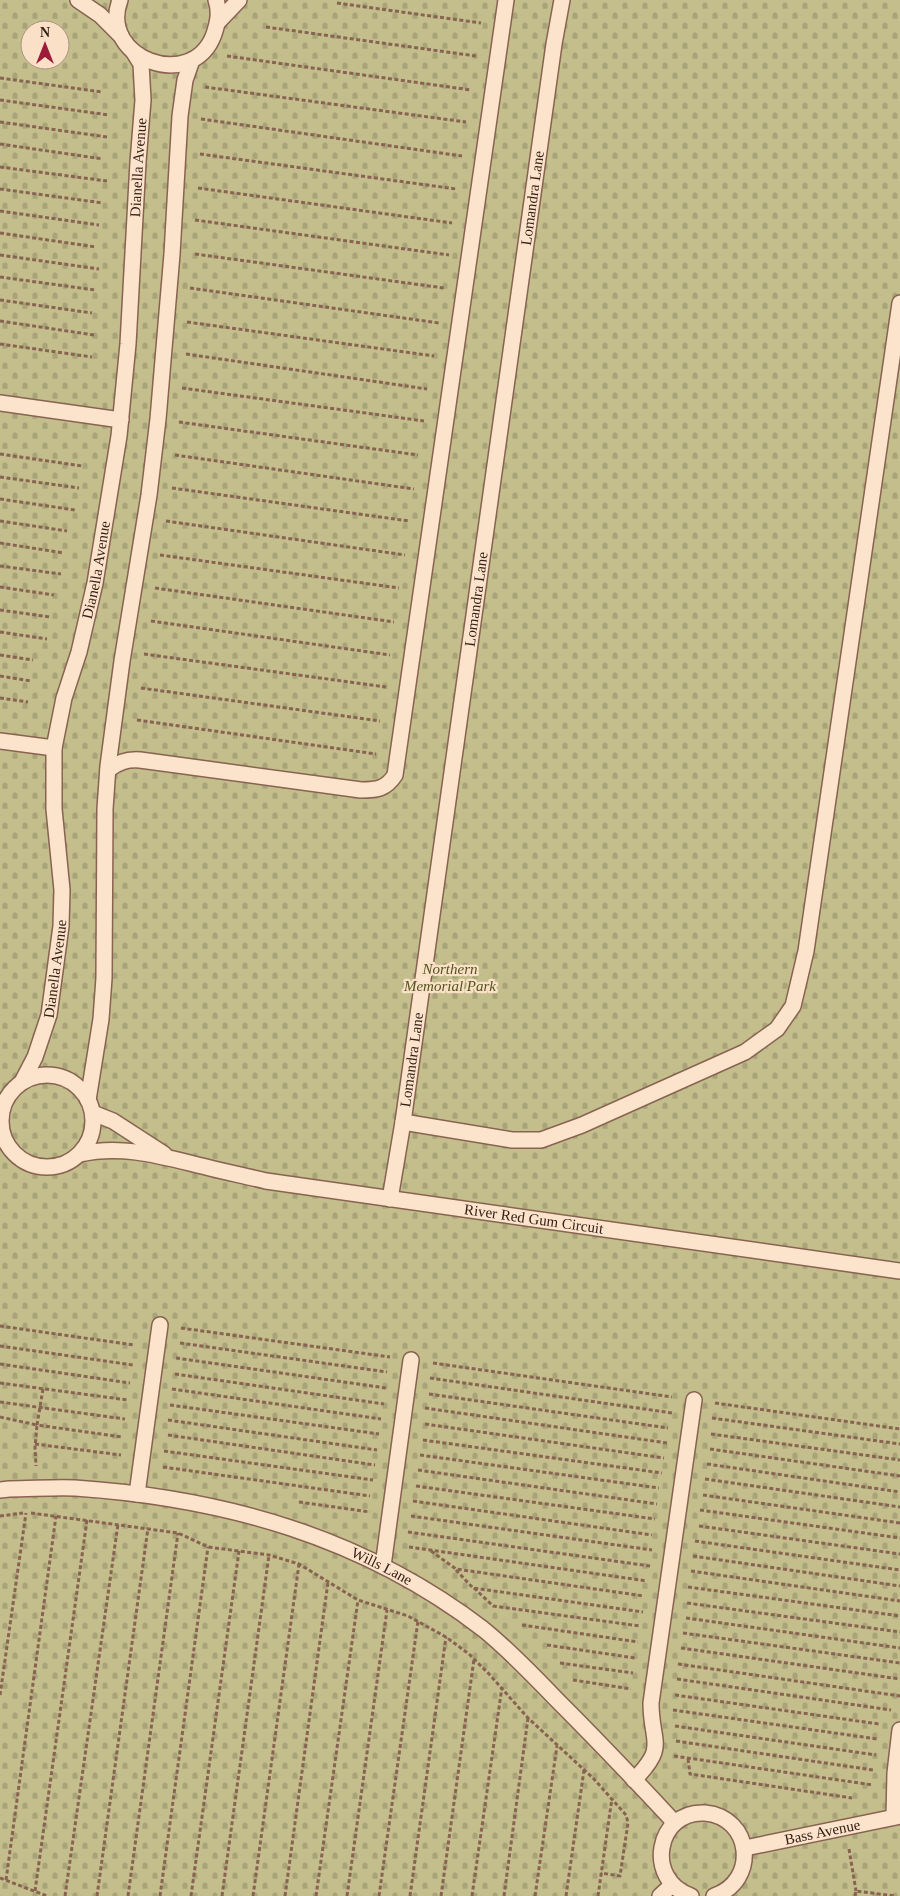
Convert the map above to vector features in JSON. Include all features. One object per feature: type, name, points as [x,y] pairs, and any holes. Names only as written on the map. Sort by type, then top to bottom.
[{"type":"lane","points":[[78,0],[100,15],[133,51],[146,60],[161,65],[177,65],[192,60],[205,50],[213,37],[218,22],[216,0]]},
{"type":"lane","points":[[120,0],[118,24],[123,39]]},
{"type":"lane","points":[[218,22],[239,0]]},
{"type":"lane","points":[[108,770],[121,761],[128,759],[361,790],[382,788],[389,784],[395,775],[399,758],[506,0]]},
{"type":"lane","name":"Lomandra Lane","points":[[390,1199],[403,1122],[554,44],[562,0]]},
{"type":"lane","name":"Dianella Avenue","points":[[22,1082],[35,1057],[49,1015],[61,926],[62,890],[54,809],[54,748],[64,698],[79,652],[95,583],[108,514],[121,420],[128,344],[143,100],[141,64],[133,51]]},
{"type":"lane","points":[[170,1158],[90,1106],[79,1088],[68,1080],[54,1075],[37,1076],[22,1082],[5,1096],[0,1123],[6,1151],[40,1168],[55,1167],[69,1162],[80,1154],[89,1142],[93,1128],[90,1106],[104,978],[105,809],[108,770],[118,685],[135,586],[158,419],[170,285],[180,116],[184,84],[192,60]]},
{"type":"lane","points":[[403,1122],[512,1140],[541,1140],[582,1125],[745,1052],[777,1029],[793,1006],[808,941],[900,303]]},
{"type":"lane","points":[[0,403],[121,420]]},
{"type":"lane","points":[[0,741],[54,748]]},
{"type":"lane","name":"River Red Gum Circuit","points":[[80,1154],[96,1150],[126,1150],[170,1158],[266,1181],[900,1271]]},
{"type":"lane","points":[[137,1494],[159,1332]]},
{"type":"lane","points":[[383,1566],[410,1368]]},
{"type":"lane","points":[[634,1780],[648,1766],[655,1738],[652,1699],[693,1408]]},
{"type":"lane","name":"Wills Lane","points":[[0,1490],[74,1488],[137,1494],[235,1511],[309,1533],[394,1571],[484,1630],[525,1667],[675,1823]]},
{"type":"lane","points":[[897,1816],[894,1781],[899,1736]]},
{"type":"lane","points":[[691,1896],[672,1885],[664,1874],[660,1860],[661,1846],[666,1834],[675,1823],[688,1816],[703,1813],[717,1816],[730,1823],[740,1834],[744,1848],[745,1861],[741,1874],[733,1885],[714,1896]]},
{"type":"lane","name":"Bass Avenue","points":[[744,1848],[897,1816]]},
{"type":"lane","points":[[660,1896],[672,1885]]},
{"type":"path","points":[[338,4],[502,25]]},
{"type":"path","points":[[266,27],[497,59]]},
{"type":"path","points":[[227,56],[492,93]]},
{"type":"path","points":[[0,78],[102,92]]},
{"type":"path","points":[[184,84],[488,125]]},
{"type":"path","points":[[0,100],[109,115]]},
{"type":"path","points":[[180,116],[483,159]]},
{"type":"path","points":[[0,122],[107,137]]},
{"type":"path","points":[[0,144],[103,159]]},
{"type":"path","points":[[177,151],[478,192]]},
{"type":"path","points":[[0,166],[107,181]]},
{"type":"path","points":[[175,184],[474,226]]},
{"type":"path","points":[[0,188],[103,203]]},
{"type":"path","points":[[0,211],[99,225]]},
{"type":"path","points":[[174,218],[469,258]]},
{"type":"path","points":[[0,233],[96,247]]},
{"type":"path","points":[[172,251],[464,291]]},
{"type":"path","points":[[0,255],[99,269]]},
{"type":"path","points":[[0,277],[95,290]]},
{"type":"path","points":[[170,285],[459,326]]},
{"type":"path","points":[[0,300],[92,313]]},
{"type":"path","points":[[167,319],[455,358]]},
{"type":"path","points":[[0,321],[94,335]]},
{"type":"path","points":[[0,344],[92,357]]},
{"type":"path","points":[[164,351],[450,392]]},
{"type":"path","points":[[162,385],[446,424]]},
{"type":"path","points":[[158,419],[441,458]]},
{"type":"path","points":[[154,452],[436,492]]},
{"type":"path","points":[[0,454],[82,466]]},
{"type":"path","points":[[0,477],[79,488]]},
{"type":"path","points":[[150,485],[432,524]]},
{"type":"path","points":[[0,499],[76,510]]},
{"type":"path","points":[[145,519],[427,558]]},
{"type":"path","points":[[0,521],[67,530]]},
{"type":"path","points":[[0,544],[64,552]]},
{"type":"path","points":[[140,552],[422,591]]},
{"type":"path","points":[[0,566],[61,574]]},
{"type":"path","points":[[135,586],[417,625]]},
{"type":"path","points":[[0,587],[54,595]]},
{"type":"path","points":[[0,610],[50,617]]},
{"type":"path","points":[[129,618],[413,658]]},
{"type":"path","points":[[0,632],[47,639]]},
{"type":"path","points":[[124,651],[408,691]]},
{"type":"path","points":[[0,655],[33,660]]},
{"type":"path","points":[[0,676],[31,681]]},
{"type":"path","points":[[118,685],[403,724]]},
{"type":"path","points":[[0,698],[28,702]]},
{"type":"path","points":[[114,717],[399,758]]},
{"type":"path","points":[[0,1326],[137,1346]]},
{"type":"path","points":[[159,1332],[693,1408],[900,1444]]},
{"type":"path","points":[[159,1332],[693,1408],[900,1429]]},
{"type":"path","points":[[0,1346],[135,1365]]},
{"type":"path","points":[[156,1355],[407,1391],[689,1438],[900,1476]]},
{"type":"path","points":[[0,1364],[133,1383]]},
{"type":"path","points":[[153,1379],[900,1460]]},
{"type":"path","points":[[153,1379],[401,1429],[685,1469],[900,1492]]},
{"type":"path","points":[[0,1383],[130,1401]]},
{"type":"path","points":[[38,1489],[35,1444],[43,1389]]},
{"type":"path","points":[[0,1402],[128,1420]]},
{"type":"path","points":[[150,1402],[401,1429],[685,1469],[900,1507]]},
{"type":"path","points":[[0,1417],[37,1425],[125,1438]]},
{"type":"path","points":[[147,1424],[397,1461],[679,1507],[900,1538]]},
{"type":"path","points":[[147,1424],[397,1461],[682,1492],[900,1523]]},
{"type":"path","points":[[35,1444],[123,1455]]},
{"type":"path","points":[[143,1448],[675,1538],[900,1570]]},
{"type":"path","points":[[141,1464],[677,1522],[900,1554]]},
{"type":"path","points":[[299,1502],[389,1522],[670,1568],[900,1601]]},
{"type":"path","points":[[0,1695],[26,1513]]},
{"type":"path","points":[[0,1516],[26,1513],[148,1528],[178,1533],[208,1547],[270,1555],[299,1564],[358,1600],[418,1621],[446,1637],[474,1659],[502,1687],[528,1718],[584,1770],[626,1814],[628,1823],[620,1876],[601,1873]]},
{"type":"path","points":[[6,1880],[56,1516]]},
{"type":"path","points":[[35,1890],[87,1520]]},
{"type":"path","points":[[389,1522],[673,1553],[900,1586]]},
{"type":"path","points":[[65,1896],[118,1524]]},
{"type":"path","points":[[97,1896],[148,1528]]},
{"type":"path","points":[[128,1896],[178,1533]]},
{"type":"path","points":[[386,1544],[900,1616]]},
{"type":"path","points":[[160,1896],[208,1547]]},
{"type":"path","points":[[191,1896],[239,1551]]},
{"type":"path","points":[[222,1896],[270,1555]]},
{"type":"path","points":[[254,1896],[299,1564]]},
{"type":"path","points":[[285,1896],[328,1582]]},
{"type":"path","points":[[316,1896],[358,1600]]},
{"type":"path","points":[[348,1896],[387,1610]]},
{"type":"path","points":[[379,1896],[418,1621]]},
{"type":"path","points":[[522,1625],[900,1679]]},
{"type":"path","points":[[410,1896],[446,1637]]},
{"type":"path","points":[[547,1645],[656,1669],[900,1711]]},
{"type":"path","points":[[441,1896],[474,1659]]},
{"type":"path","points":[[560,1663],[656,1669],[900,1696]]},
{"type":"path","points":[[572,1680],[652,1699],[899,1736]]},
{"type":"path","points":[[472,1896],[502,1687]]},
{"type":"path","points":[[652,1699],[880,1724]]},
{"type":"path","points":[[504,1896],[528,1718]]},
{"type":"path","points":[[655,1738],[896,1758]]},
{"type":"path","points":[[655,1738],[688,1759],[894,1781]]},
{"type":"path","points":[[655,1738],[894,1781]]},
{"type":"path","points":[[535,1896],[557,1746]]},
{"type":"path","points":[[688,1759],[690,1774],[852,1798]]},
{"type":"path","points":[[566,1896],[584,1770]]},
{"type":"path","points":[[598,1896],[612,1798]]},
{"type":"path","points":[[846,1827],[856,1890],[855,1896]]},
{"type":"path","points":[[0,1878],[47,1896]]},
{"type":"path","points":[[856,1890],[895,1896]]},
{"type":"green space","name":"Northern Memorial Park","points":[[0,0],[900,0],[900,1896],[0,1896]]}]
